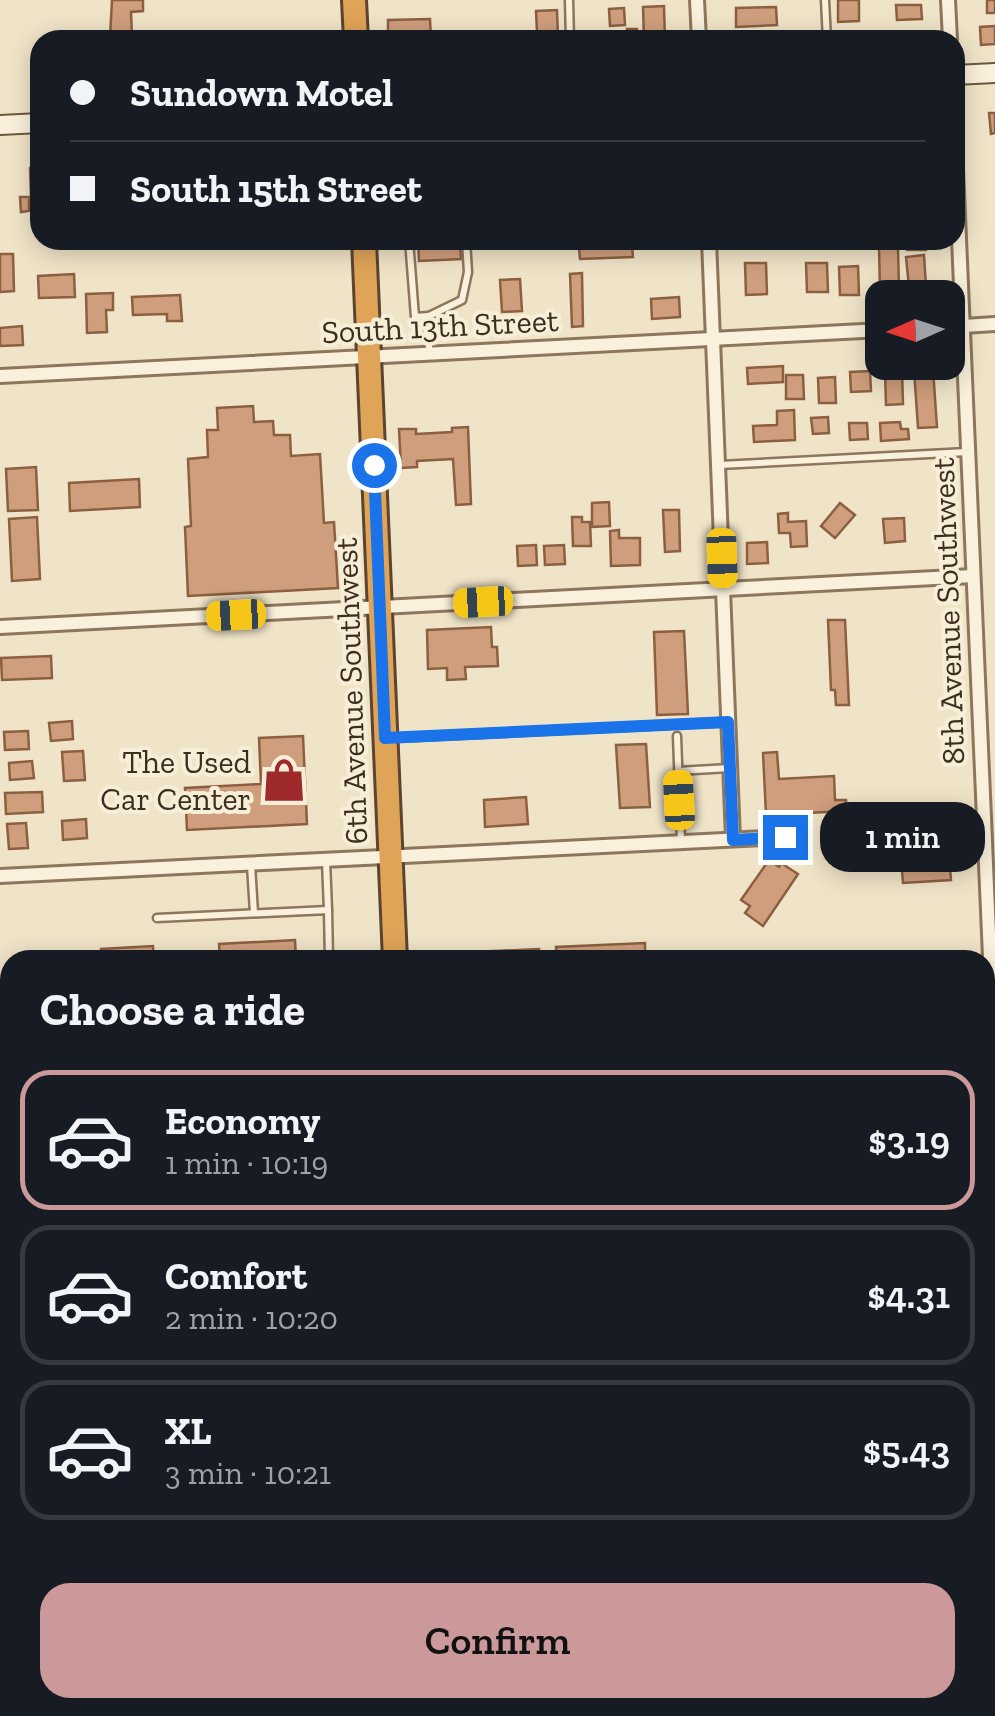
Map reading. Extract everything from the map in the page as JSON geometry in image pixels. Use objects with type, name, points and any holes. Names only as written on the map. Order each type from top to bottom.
[{"type":"highway","points":[[354,0],[356,30]]},
{"type":"highway","name":"6th Avenue Southwest","points":[[364,250],[395,950]]},
{"type":"street","points":[[697,0],[698,30]]},
{"type":"street","points":[[948,0],[950,30]]},
{"type":"street","points":[[965,75],[995,73]]},
{"type":"street","points":[[0,125],[30,124]]},
{"type":"street","points":[[709,250],[733,840]]},
{"type":"street","name":"8th Avenue Southwest","points":[[959,250],[960,280]]},
{"type":"street","points":[[965,326],[995,324]]},
{"type":"street","name":"South 13th Street","points":[[0,376],[865,331]]},
{"type":"street","name":"8th Avenue Southwest","points":[[965,376],[990,824],[992,949]]},
{"type":"street","points":[[0,627],[974,576]]},
{"type":"street","points":[[0,876],[785,837]]},
{"type":"lane","points":[[568,0],[570,30]]},
{"type":"lane","points":[[825,0],[826,30]]},
{"type":"lane","points":[[410,250],[415,317],[429,316],[462,300],[468,272],[467,250]]},
{"type":"lane","points":[[429,316],[429,354]]},
{"type":"lane","points":[[718,465],[968,452]]},
{"type":"lane","points":[[385,738],[728,722]]},
{"type":"lane","points":[[677,736],[681,842]]},
{"type":"lane","points":[[678,772],[730,768]]},
{"type":"lane","points":[[326,860],[329,950]]},
{"type":"lane","points":[[251,864],[254,913]]},
{"type":"lane","points":[[156,918],[328,910]]},
{"type":"building","points":[[112,0],[143,0],[143,11],[131,12],[132,30],[110,30]]},
{"type":"building","points":[[838,0],[859,0],[859,21],[838,22]]},
{"type":"building","points":[[987,0],[995,0],[995,13],[987,13]]},
{"type":"building","points":[[896,5],[921,5],[922,19],[897,20]]},
{"type":"building","points":[[664,6],[665,30],[644,30],[643,7]]},
{"type":"building","points":[[776,7],[777,25],[736,27],[736,8]]},
{"type":"building","points":[[624,8],[625,25],[610,26],[609,9]]},
{"type":"building","points":[[557,10],[558,30],[537,30],[536,11]]},
{"type":"building","points":[[430,19],[431,30],[388,30],[388,20]]},
{"type":"building","points":[[995,26],[995,44],[981,45],[980,27]]},
{"type":"building","points":[[989,113],[995,113],[995,133],[991,134]]},
{"type":"building","points":[[20,197],[30,197],[29,211],[21,212]]},
{"type":"building","points":[[418,250],[461,250],[461,259],[419,261]]},
{"type":"building","points":[[579,250],[632,250],[633,257],[580,259]]},
{"type":"building","points":[[879,250],[898,250],[899,280],[880,280]]},
{"type":"building","points":[[0,254],[13,254],[14,291],[0,292]]},
{"type":"building","points":[[924,255],[926,280],[908,280],[906,257]]},
{"type":"building","points":[[745,263],[766,263],[767,294],[746,295]]},
{"type":"building","points":[[806,263],[827,263],[828,292],[807,292]]},
{"type":"building","points":[[858,266],[859,295],[840,295],[839,267]]},
{"type":"building","points":[[582,273],[583,326],[572,327],[570,274]]},
{"type":"building","points":[[74,274],[75,297],[39,298],[38,276]]},
{"type":"building","points":[[520,279],[522,311],[502,312],[500,280]]},
{"type":"building","points":[[113,293],[113,310],[106,310],[107,332],[87,333],[86,294]]},
{"type":"building","points":[[180,295],[182,321],[167,321],[167,314],[133,315],[132,297]]},
{"type":"building","points":[[679,297],[680,317],[652,319],[651,299]]},
{"type":"building","points":[[22,326],[23,345],[0,346],[0,328]]},
{"type":"building","points":[[783,366],[783,382],[748,384],[747,368]]},
{"type":"building","points":[[865,371],[871,391],[851,392],[850,372]]},
{"type":"building","points":[[786,375],[803,375],[804,399],[786,399]]},
{"type":"building","points":[[835,377],[836,403],[819,403],[818,378]]},
{"type":"building","points":[[885,380],[902,380],[903,404],[886,405]]},
{"type":"building","points":[[915,380],[934,380],[937,427],[918,428]]},
{"type":"building","points":[[253,406],[254,422],[273,421],[274,435],[290,435],[291,456],[320,454],[324,523],[334,522],[338,588],[188,596],[188,459],[208,457],[207,430],[218,430],[217,408]]},
{"type":"building","points":[[794,410],[795,440],[754,442],[753,426],[777,425],[777,411]]},
{"type":"building","points":[[828,417],[829,433],[813,434],[811,418]]},
{"type":"building","points":[[900,422],[901,429],[908,429],[909,439],[881,441],[880,423]]},
{"type":"building","points":[[849,423],[867,423],[868,439],[850,440]]},
{"type":"building","points":[[468,427],[471,504],[456,505],[453,459],[417,461],[417,467],[401,468],[399,429],[416,429],[416,434]]},
{"type":"building","points":[[36,467],[38,510],[8,511],[6,469]]},
{"type":"building","points":[[139,479],[140,507],[70,511],[69,483]]},
{"type":"building","points":[[609,502],[610,526],[592,527],[592,503]]},
{"type":"building","points":[[840,503],[855,515],[835,538],[821,526]]},
{"type":"building","points":[[663,510],[679,510],[680,551],[665,552]]},
{"type":"building","points":[[788,513],[788,522],[806,521],[807,546],[791,547],[790,533],[779,533],[778,514]]},
{"type":"building","points":[[37,517],[40,579],[12,581],[9,519]]},
{"type":"building","points":[[572,517],[590,522],[591,546],[573,546]]},
{"type":"building","points":[[904,518],[905,541],[885,543],[883,519]]},
{"type":"building","points":[[619,530],[619,538],[640,538],[640,565],[611,566],[610,531]]},
{"type":"building","points":[[767,542],[768,563],[747,564],[747,543]]},
{"type":"building","points":[[536,545],[537,565],[518,566],[517,546]]},
{"type":"building","points":[[564,545],[565,564],[545,565],[544,546]]},
{"type":"building","points":[[828,620],[845,620],[849,705],[836,705],[835,690],[831,690]]},
{"type":"building","points":[[491,627],[498,666],[465,667],[466,679],[447,680],[447,668],[428,669],[427,630]]},
{"type":"building","points":[[684,631],[688,714],[657,715],[654,632]]},
{"type":"building","points":[[51,656],[52,678],[2,680],[1,658]]},
{"type":"building","points":[[72,721],[73,739],[51,741],[49,723]]},
{"type":"building","points":[[28,731],[29,749],[5,750],[4,732]]},
{"type":"building","points":[[303,736],[307,824],[187,830],[185,788],[261,784],[259,738]]},
{"type":"building","points":[[646,744],[650,807],[620,808],[616,745]]},
{"type":"building","points":[[83,751],[85,780],[64,781],[62,752]]},
{"type":"building","points":[[777,752],[779,779],[834,776],[835,800],[846,800],[847,811],[766,815],[763,753]]},
{"type":"building","points":[[32,761],[34,778],[10,780],[9,763]]},
{"type":"building","points":[[42,792],[43,812],[6,814],[5,793]]},
{"type":"building","points":[[526,797],[528,824],[485,827],[484,800]]},
{"type":"building","points":[[86,819],[87,838],[63,840],[62,821]]},
{"type":"building","points":[[26,823],[28,848],[9,849],[7,824]]},
{"type":"building","points":[[949,855],[951,880],[903,883],[901,858],[918,857],[919,865],[938,864],[937,856]]},
{"type":"building","points":[[769,860],[798,874],[763,926],[745,913],[750,906],[741,900]]},
{"type":"building","points":[[295,940],[296,950],[219,950],[219,944]]},
{"type":"building","points":[[645,943],[645,950],[556,947]]},
{"type":"building","points":[[153,946],[153,950],[101,950]]},
{"type":"place","name":"The Used Car Center","points":[[284,780]]},
{"type":"route","points":[[374,465],[385,738],[728,722],[733,840],[785,837]]}]
